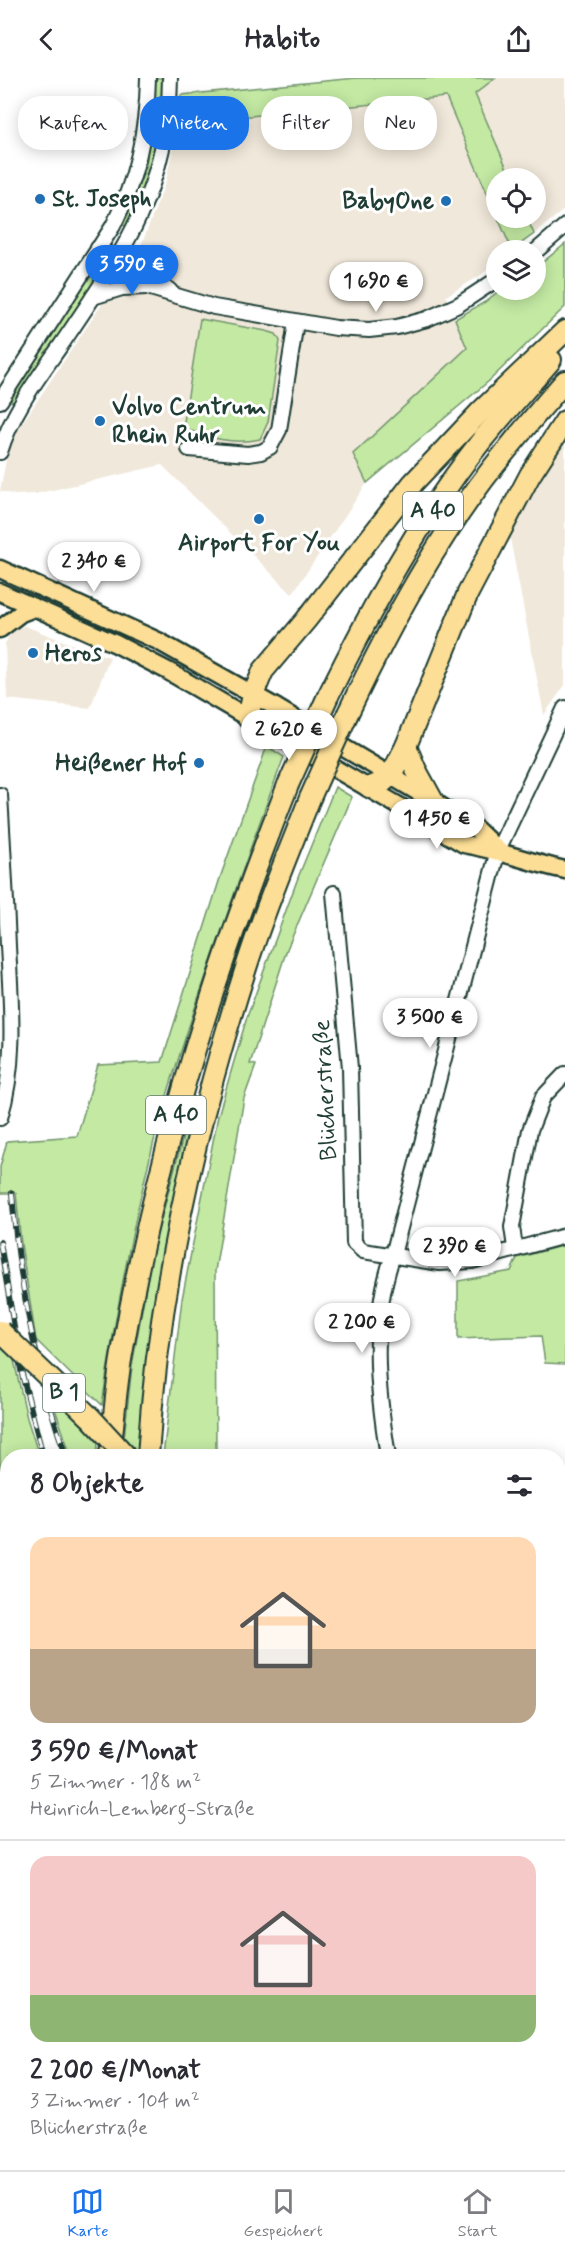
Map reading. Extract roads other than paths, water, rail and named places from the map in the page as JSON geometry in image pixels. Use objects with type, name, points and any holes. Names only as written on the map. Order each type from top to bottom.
[{"type":"highway","points":[[248,718],[253,695],[263,671],[413,483],[480,412],[565,331]]},
{"type":"highway","name":"A 40","points":[[111,1449],[125,1338],[151,1212],[186,1079],[224,957],[254,871],[288,785],[328,696],[371,610],[435,507],[482,441],[565,344]]},
{"type":"highway","name":"A 40","points":[[149,1449],[166,1292],[196,1144],[216,1066],[246,966],[310,798],[393,621],[455,521],[505,452],[565,381]]},
{"type":"highway","points":[[369,787],[382,783],[391,775],[406,746],[468,593],[530,475],[565,421]]},
{"type":"highway","points":[[406,746],[433,801]]},
{"type":"highway","name":"B 1","points":[[0,1331],[92,1418],[120,1449]]},
{"type":"main road","points":[[0,569],[158,641],[391,775],[477,830],[498,850]]},
{"type":"main road","points":[[0,592],[116,644],[168,671],[464,844],[498,850],[528,861],[565,870]]},
{"type":"main road","points":[[0,629],[9,621],[34,608]]},
{"type":"street","points":[[0,401],[126,200],[136,172],[144,132],[148,78]]},
{"type":"street","points":[[0,452],[12,422],[31,389],[132,235],[160,161],[170,105],[170,78]]},
{"type":"street","points":[[546,242],[565,226]]},
{"type":"street","points":[[98,248],[117,259],[141,267],[174,294]]},
{"type":"street","points":[[117,259],[127,274],[147,288]]},
{"type":"street","points":[[93,297],[122,288],[147,288],[214,307],[296,322],[358,329],[397,327],[428,319],[486,286]]},
{"type":"street","points":[[189,449],[248,454],[261,452],[270,447],[279,430],[296,322]]},
{"type":"street","points":[[387,1449],[377,1386],[379,1319],[383,1284],[393,1255],[498,850],[565,708]]},
{"type":"street","points":[[0,795],[6,1013],[11,1057],[6,1099],[0,1119]]},
{"type":"street","name":"Blücherstraße","points":[[334,893],[350,1068],[354,1243],[363,1251],[440,1263],[472,1261],[565,1236]]},
{"type":"street","points":[[514,1248],[512,1227],[524,1152],[536,1111],[553,1085],[565,1074]]},
{"type":"railway","points":[[12,1193],[19,1260],[30,1326],[64,1449]]},
{"type":"railway","points":[[0,1242],[21,1370],[41,1449]]},
{"type":"place","name":"St. Joseph","points":[[40,199]]},
{"type":"place","name":"BabyOne","points":[[446,201]]},
{"type":"place","name":"Volvo Centrum Rhein Ruhr","points":[[100,421]]},
{"type":"place","name":"Airport For You","points":[[259,519]]},
{"type":"place","name":"Heros","points":[[33,653]]},
{"type":"place","name":"Heißener Hof","points":[[199,763]]}]
